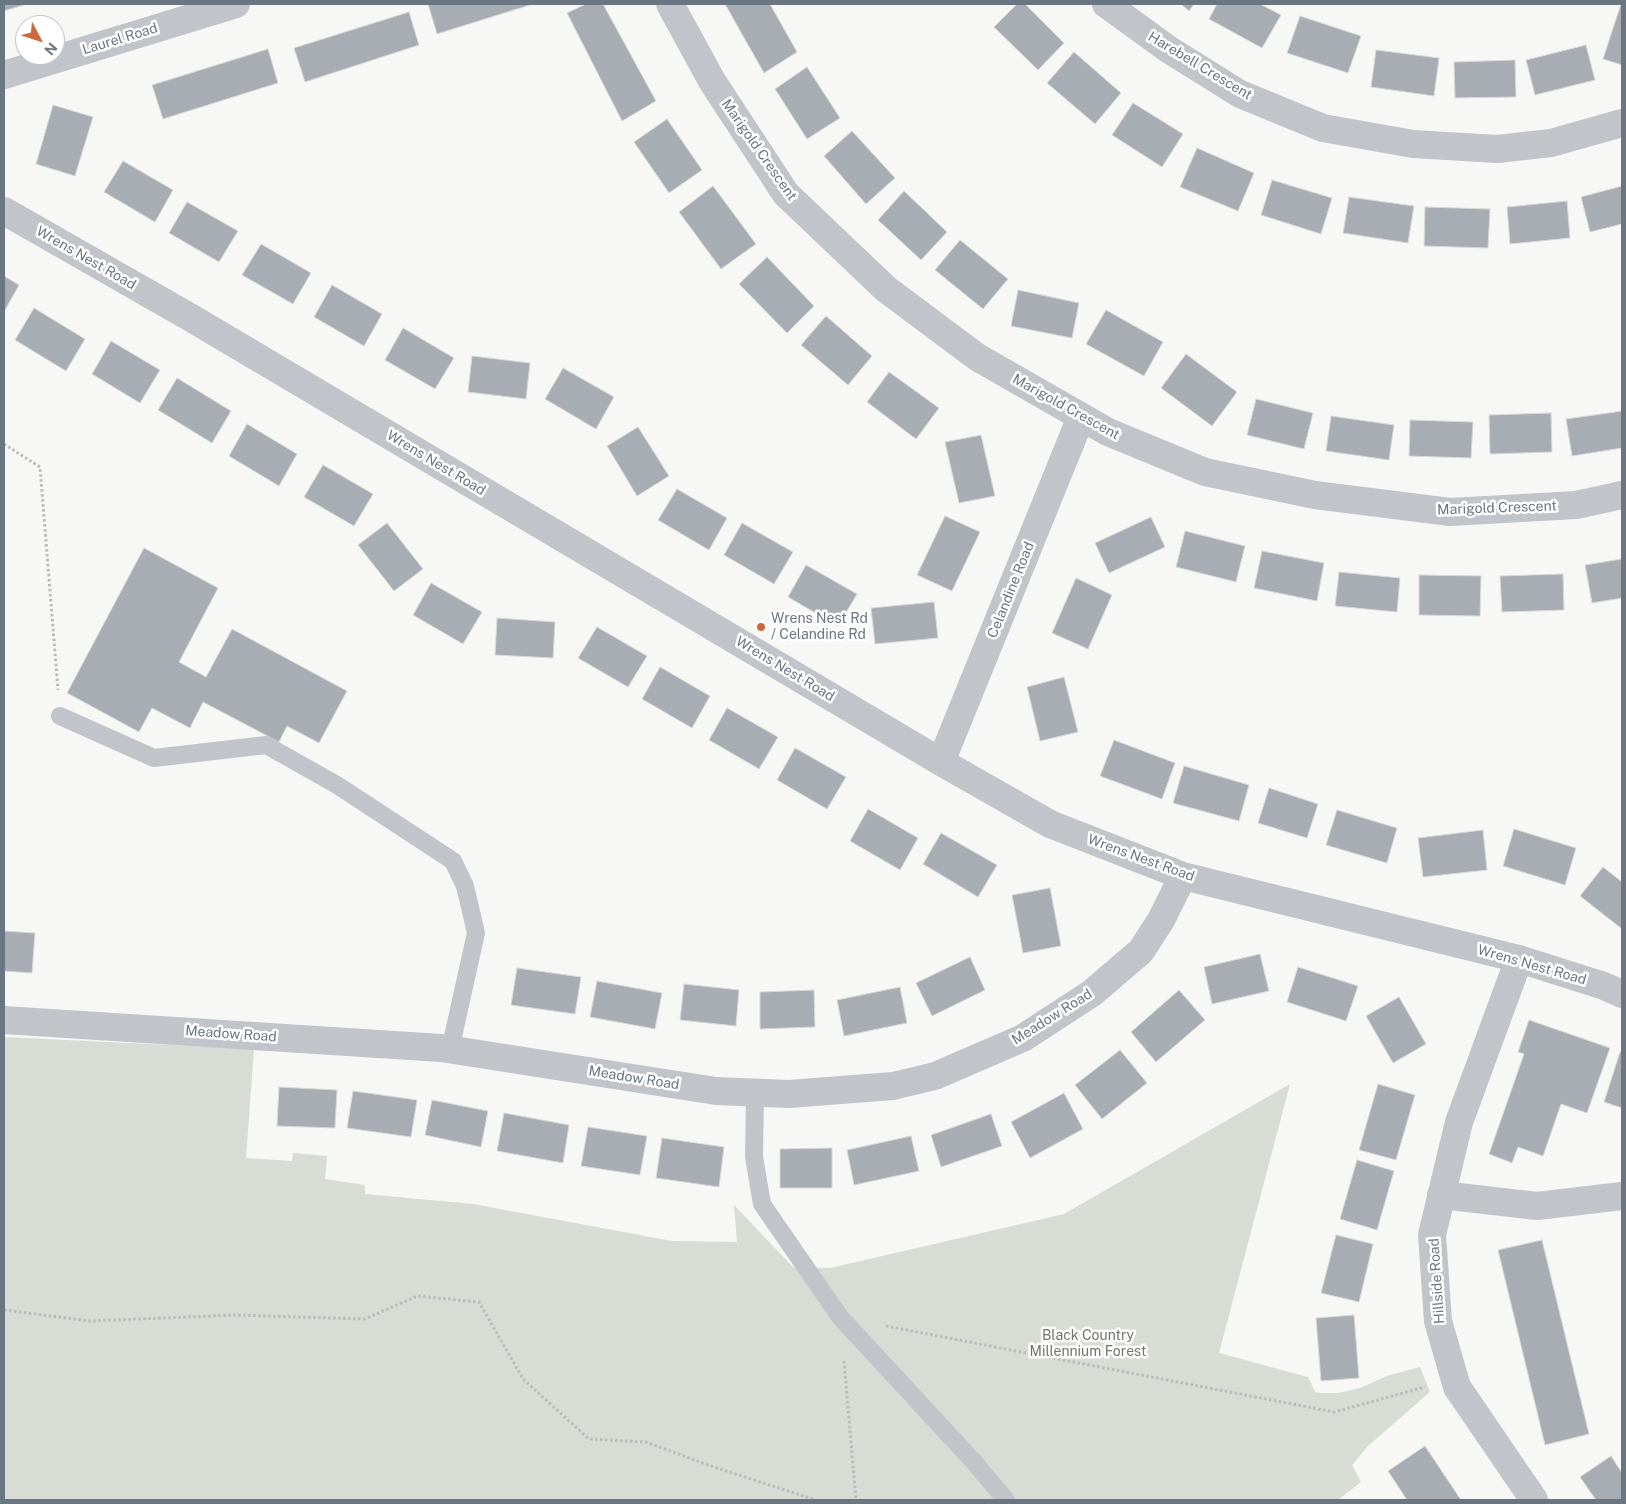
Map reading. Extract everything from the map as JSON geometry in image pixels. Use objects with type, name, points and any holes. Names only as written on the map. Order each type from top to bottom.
[{"type":"street","name":"Laurel Road","points":[[4,75],[236,4]]},
{"type":"street","name":"Marigold Crescent","points":[[670,4],[712,81],[786,194],[886,289],[977,357],[1108,432],[1205,472],[1315,494],[1450,512],[1576,505],[1622,495]]},
{"type":"street","name":"Harebell Crescent","points":[[1106,4],[1168,49],[1240,94],[1323,128],[1413,144],[1497,149],[1551,143],[1622,123]]},
{"type":"street","name":"Wrens Nest Road","points":[[4,212],[193,319],[941,762],[1050,824],[1183,876],[1519,959],[1604,986],[1622,994]]},
{"type":"street","name":"Celandine Road","points":[[941,762],[1081,416]]},
{"type":"street","name":"Meadow Road","points":[[4,1020],[450,1050],[716,1091],[789,1094],[893,1086],[935,1076],[1023,1038],[1092,993],[1141,951],[1161,920],[1183,876]]},
{"type":"street","name":"Hillside Road","points":[[1519,959],[1459,1122],[1432,1235],[1438,1321],[1455,1379],[1463,1395],[1534,1500]]},
{"type":"street","points":[[1441,1195],[1537,1206],[1622,1196]]},
{"type":"lane","points":[[60,716],[154,758],[266,745],[337,785],[453,861],[465,886],[476,933],[450,1050]]},
{"type":"lane","points":[[754,1093],[754,1157],[762,1204],[840,1317],[974,1462],[1006,1500]]},
{"type":"path","points":[[4,444],[40,467],[60,716]]},
{"type":"path","points":[[4,1310],[90,1321],[236,1315],[365,1319],[417,1296],[479,1302],[522,1379],[589,1439],[646,1442],[816,1500]]},
{"type":"path","points":[[856,1500],[840,1317],[1334,1412],[1455,1379]]},
{"type":"green space","name":"Black Country Millennium Forest","points":[[4,1037],[254,1049],[246,1158],[292,1161],[293,1153],[327,1156],[325,1179],[365,1185],[365,1194],[473,1204],[672,1241],[737,1242],[734,1205],[793,1267],[830,1268],[1064,1214],[1290,1084],[1219,1353],[1308,1377],[1315,1392],[1321,1393],[1338,1393],[1360,1388],[1387,1376],[1420,1367],[1430,1392],[1368,1446],[1352,1465],[1361,1482],[1338,1500],[4,1500]]},
{"type":"building","points":[[4,4],[27,4],[4,11]]},
{"type":"building","points":[[428,4],[533,4],[437,34]]},
{"type":"building","points":[[586,4],[603,4],[656,101],[622,121],[567,13]]},
{"type":"building","points":[[725,4],[770,4],[797,52],[764,73]]},
{"type":"building","points":[[1017,4],[1025,4],[1064,43],[1038,70],[994,27]]},
{"type":"building","points":[[1181,4],[1194,4],[1189,11]]},
{"type":"building","points":[[1217,4],[1260,4],[1281,15],[1262,48],[1209,19]]},
{"type":"building","points":[[1622,4],[1622,65],[1603,59]]},
{"type":"building","points":[[409,12],[419,45],[305,82],[294,48]]},
{"type":"building","points":[[1300,16],[1361,36],[1348,73],[1287,53]]},
{"type":"building","points":[[1586,45],[1595,80],[1535,95],[1526,60]]},
{"type":"building","points":[[268,49],[278,83],[163,119],[152,85]]},
{"type":"building","points":[[1376,50],[1439,58],[1434,96],[1371,87]]},
{"type":"building","points":[[1074,52],[1121,93],[1095,124],[1047,83]]},
{"type":"building","points":[[1515,60],[1516,97],[1455,98],[1454,62]]},
{"type":"building","points":[[807,67],[840,118],[807,139],[775,89]]},
{"type":"building","points":[[1133,103],[1183,134],[1162,167],[1112,135]]},
{"type":"building","points":[[53,105],[93,117],[75,176],[36,164]]},
{"type":"building","points":[[667,119],[702,170],[669,193],[634,142]]},
{"type":"building","points":[[852,131],[895,178],[866,204],[824,156]]},
{"type":"building","points":[[1197,148],[1254,173],[1238,211],[1180,187]]},
{"type":"building","points":[[123,161],[173,190],[155,222],[104,192]]},
{"type":"building","points":[[1272,180],[1332,198],[1321,234],[1261,215]]},
{"type":"building","points":[[713,186],[756,244],[721,269],[679,212]]},
{"type":"building","points":[[1622,186],[1622,224],[1590,232],[1581,197]]},
{"type":"building","points":[[904,191],[947,232],[921,260],[878,220]]},
{"type":"building","points":[[1349,197],[1414,206],[1408,243],[1343,233]]},
{"type":"building","points":[[1567,201],[1570,238],[1510,244],[1507,207]]},
{"type":"building","points":[[187,202],[238,231],[219,262],[169,233]]},
{"type":"building","points":[[1425,207],[1490,209],[1488,248],[1424,246]]},
{"type":"building","points":[[960,240],[1008,279],[983,309],[935,270]]},
{"type":"building","points":[[261,244],[311,273],[293,304],[242,275]]},
{"type":"building","points":[[767,257],[814,306],[787,333],[739,284]]},
{"type":"building","points":[[4,276],[19,285],[4,312]]},
{"type":"building","points":[[332,285],[382,314],[364,346],[314,317]]},
{"type":"building","points":[[1018,290],[1079,303],[1072,338],[1011,326]]},
{"type":"building","points":[[34,308],[85,339],[66,371],[15,340]]},
{"type":"building","points":[[1106,310],[1163,342],[1144,376],[1086,344]]},
{"type":"building","points":[[826,316],[872,356],[848,385],[801,345]]},
{"type":"building","points":[[403,328],[454,358],[435,389],[385,360]]},
{"type":"building","points":[[111,341],[160,370],[140,403],[92,374]]},
{"type":"building","points":[[1186,354],[1237,392],[1212,426],[1161,388]]},
{"type":"building","points":[[472,356],[530,363],[526,399],[468,392]]},
{"type":"building","points":[[563,368],[614,397],[596,429],[545,399]]},
{"type":"building","points":[[889,372],[939,408],[916,439],[867,402]]},
{"type":"building","points":[[177,378],[231,411],[212,443],[158,410]]},
{"type":"building","points":[[1256,399],[1313,413],[1304,449],[1247,435]]},
{"type":"building","points":[[1622,411],[1622,448],[1572,456],[1566,419]]},
{"type":"building","points":[[1551,413],[1552,452],[1490,454],[1489,415]]},
{"type":"building","points":[[1331,416],[1394,425],[1389,460],[1326,451]]},
{"type":"building","points":[[1410,420],[1473,422],[1471,458],[1409,456]]},
{"type":"building","points":[[247,424],[297,454],[279,486],[229,456]]},
{"type":"building","points":[[638,427],[669,476],[637,496],[607,446]]},
{"type":"building","points":[[981,435],[995,496],[959,503],[945,442]]},
{"type":"building","points":[[323,465],[373,494],[354,526],[304,497]]},
{"type":"building","points":[[677,489],[727,518],[709,550],[658,520]]},
{"type":"building","points":[[945,516],[980,532],[952,591],[917,575]]},
{"type":"building","points":[[1151,517],[1165,547],[1109,573],[1095,543]]},
{"type":"building","points":[[387,523],[423,569],[394,591],[358,545]]},
{"type":"building","points":[[742,523],[793,552],[774,584],[724,555]]},
{"type":"building","points":[[1185,531],[1245,546],[1236,582],[1176,567]]},
{"type":"building","points":[[144,548],[218,588],[179,662],[206,677],[232,629],[347,691],[319,743],[287,726],[279,742],[203,702],[190,728],[152,708],[139,732],[67,693]]},
{"type":"building","points":[[1262,551],[1324,563],[1317,601],[1254,588]]},
{"type":"building","points":[[1622,559],[1622,598],[1592,603],[1585,565]]},
{"type":"building","points":[[806,565],[857,594],[838,626],[788,597]]},
{"type":"building","points":[[1339,572],[1400,578],[1397,612],[1335,606]]},
{"type":"building","points":[[1563,574],[1564,610],[1502,612],[1500,576]]},
{"type":"building","points":[[1419,575],[1481,576],[1480,616],[1419,615]]},
{"type":"building","points":[[1076,578],[1112,595],[1088,649],[1052,633]]},
{"type":"building","points":[[431,583],[482,612],[463,644],[413,615]]},
{"type":"building","points":[[934,602],[938,638],[875,644],[871,608]]},
{"type":"building","points":[[497,618],[555,622],[553,658],[495,655]]},
{"type":"building","points":[[597,627],[647,656],[628,687],[578,658]]},
{"type":"building","points":[[660,667],[710,696],[692,728],[642,699]]},
{"type":"building","points":[[1064,677],[1078,732],[1040,741],[1027,687]]},
{"type":"building","points":[[727,708],[778,737],[759,769],[709,740]]},
{"type":"building","points":[[1114,740],[1175,763],[1162,799],[1100,776]]},
{"type":"building","points":[[795,748],[846,777],[827,809],[777,780]]},
{"type":"building","points":[[1184,766],[1249,785],[1239,821],[1173,803]]},
{"type":"building","points":[[1269,788],[1318,804],[1307,838],[1258,823]]},
{"type":"building","points":[[868,809],[918,838],[900,870],[850,841]]},
{"type":"building","points":[[1337,810],[1397,828],[1387,863],[1326,845]]},
{"type":"building","points":[[1514,829],[1576,848],[1565,885],[1503,866]]},
{"type":"building","points":[[1483,830],[1487,870],[1423,877],[1418,838]]},
{"type":"building","points":[[941,833],[997,865],[978,897],[923,864]]},
{"type":"building","points":[[1603,867],[1622,882],[1622,929],[1580,896]]},
{"type":"building","points":[[1050,888],[1061,946],[1023,953],[1012,895]]},
{"type":"building","points":[[4,931],[35,933],[32,973],[4,971]]},
{"type":"building","points":[[1260,954],[1269,991],[1212,1004],[1204,967]]},
{"type":"building","points":[[970,957],[985,990],[932,1016],[916,983]]},
{"type":"building","points":[[1298,967],[1358,986],[1346,1021],[1287,1002]]},
{"type":"building","points":[[517,968],[581,977],[575,1014],[511,1005]]},
{"type":"building","points":[[597,981],[662,993],[655,1029],[590,1017]]},
{"type":"building","points":[[684,984],[739,990],[736,1026],[680,1020]]},
{"type":"building","points":[[900,987],[907,1023],[844,1036],[837,1000]]},
{"type":"building","points":[[814,990],[815,1027],[760,1029],[760,992]]},
{"type":"building","points":[[1179,990],[1205,1020],[1156,1062],[1131,1032]]},
{"type":"building","points":[[1399,997],[1426,1044],[1393,1063],[1366,1016]]},
{"type":"building","points":[[1529,1020],[1610,1048],[1587,1113],[1561,1104],[1543,1156],[1518,1147],[1512,1163],[1489,1154],[1524,1054],[1518,1052]]},
{"type":"building","points":[[1120,1050],[1147,1083],[1102,1119],[1075,1085]]},
{"type":"building","points":[[1620,1052],[1622,1053],[1622,1108],[1604,1102]]},
{"type":"building","points":[[1378,1084],[1415,1095],[1396,1160],[1359,1150]]},
{"type":"building","points":[[279,1087],[337,1090],[335,1128],[277,1126]]},
{"type":"building","points":[[353,1091],[417,1100],[411,1137],[347,1128]]},
{"type":"building","points":[[1064,1093],[1083,1129],[1030,1158],[1011,1122]]},
{"type":"building","points":[[432,1100],[488,1111],[481,1147],[425,1135]]},
{"type":"building","points":[[504,1113],[569,1125],[563,1163],[497,1151]]},
{"type":"building","points":[[991,1114],[1002,1146],[941,1167],[931,1135]]},
{"type":"building","points":[[588,1127],[647,1136],[640,1175],[581,1166]]},
{"type":"building","points":[[911,1136],[919,1171],[854,1185],[847,1150]]},
{"type":"building","points":[[662,1138],[724,1147],[719,1187],[656,1178]]},
{"type":"building","points":[[832,1148],[832,1188],[780,1188],[780,1149]]},
{"type":"building","points":[[1357,1160],[1394,1171],[1377,1230],[1340,1219]]},
{"type":"building","points":[[1336,1235],[1373,1244],[1359,1302],[1321,1293]]},
{"type":"building","points":[[1542,1240],[1589,1434],[1545,1445],[1498,1250]]},
{"type":"building","points":[[1354,1315],[1359,1378],[1321,1381],[1316,1318]]},
{"type":"building","points":[[1425,1446],[1461,1500],[1407,1500],[1388,1471]]},
{"type":"building","points":[[1611,1456],[1622,1473],[1622,1500],[1596,1500],[1580,1477]]},
{"type":"place","name":"Wrens Nest Rd / Celandine Rd","points":[[761,627]]}]
